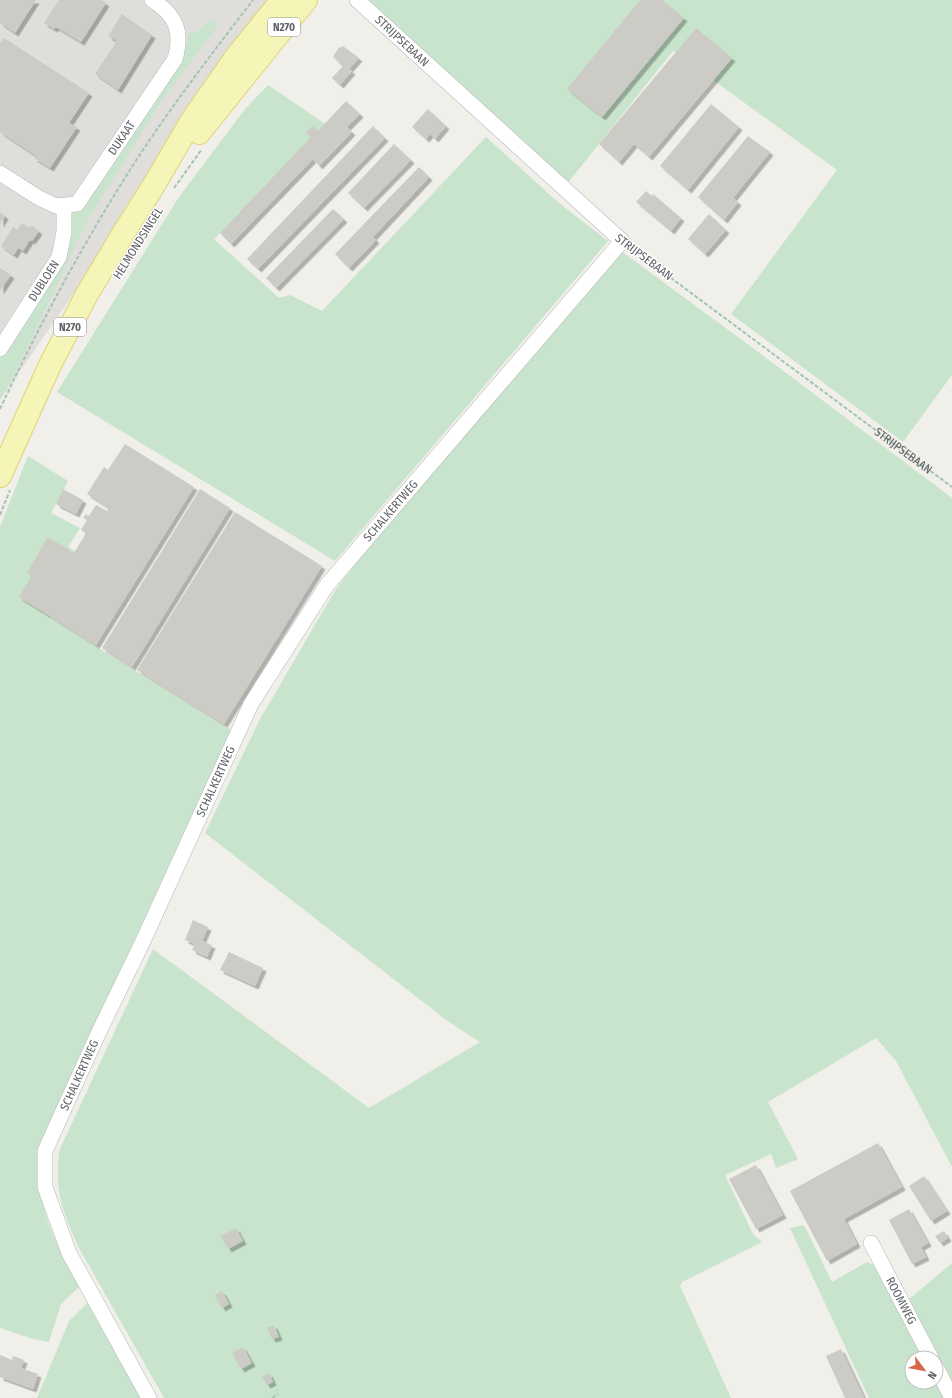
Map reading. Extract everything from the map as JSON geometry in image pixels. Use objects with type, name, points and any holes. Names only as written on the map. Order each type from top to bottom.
[{"type":"main road","name":"HELMONDSINGEL","points":[[162,189],[192,120],[236,57],[282,0]]},
{"type":"main road","name":"HELMONDSINGEL","points":[[6,482],[50,365],[83,303],[203,127],[306,0]]},
{"type":"street","name":"DUKAAT","points":[[64,206],[77,204],[175,59],[179,45],[178,30],[169,14],[152,0]]},
{"type":"street","name":"STRIJPSEBAAN","points":[[357,0],[622,241]]},
{"type":"street","points":[[0,173],[39,198],[56,206],[64,206]]},
{"type":"street","name":"DUBLOEN","points":[[0,349],[59,257],[64,232],[64,206]]},
{"type":"street","name":"SCHALKERTWEG","points":[[149,1398],[68,1253],[45,1187],[45,1151],[255,698],[326,585],[622,241]]},
{"type":"street","name":"ROOMWEG","points":[[871,1243],[927,1350]]},
{"type":"street","points":[[944,1382],[952,1398]]},
{"type":"path","points":[[0,410],[58,293],[86,242],[137,159],[192,80],[253,0]]},
{"type":"path","points":[[162,189],[202,149]]},
{"type":"path","name":"STRIJPSEBAAN","points":[[622,241],[952,487]]},
{"type":"path","points":[[0,515],[6,482]]},
{"type":"path","points":[[272,1398],[278,1394]]},
{"type":"shaded area","points":[[0,0],[277,0],[0,400]]},
{"type":"green space","points":[[358,0],[952,0],[952,375],[903,442],[731,314],[837,170],[673,51],[563,189]]},
{"type":"green space","points":[[211,19],[218,25],[162,100],[87,221],[16,371],[0,399],[0,358],[69,251],[72,218],[177,65],[186,48],[188,34],[200,30]]},
{"type":"green space","points":[[268,85],[327,125],[214,239],[279,298],[290,295],[322,311],[486,137],[559,203],[608,241],[335,561],[57,392],[179,197],[245,109]]},
{"type":"green space","points":[[621,251],[952,498],[952,1167],[896,1061],[876,1038],[768,1102],[798,1159],[776,1168],[771,1154],[725,1175],[753,1234],[762,1242],[682,1282],[680,1286],[731,1398],[164,1398],[73,1235],[64,1212],[59,1190],[59,1151],[153,949],[369,1108],[480,1042],[449,1022],[205,833],[260,719],[336,589],[372,543]]},
{"type":"green space","points":[[28,456],[68,481],[51,513],[80,528],[68,547],[88,559],[50,618],[231,730],[99,1017],[38,1163],[40,1195],[50,1227],[79,1287],[61,1304],[49,1342],[33,1339],[0,1328],[0,527]]},
{"type":"green space","points":[[804,1225],[832,1282],[867,1262],[880,1268],[920,1350],[904,1350],[904,1390],[940,1390],[944,1398],[869,1398],[790,1228]]},
{"type":"green space","points":[[952,1263],[952,1386],[944,1370],[944,1350],[934,1350],[909,1299]]},
{"type":"green space","points":[[87,1303],[141,1398],[37,1398],[69,1321]]},
{"type":"building","points":[[0,0],[36,0],[15,33],[0,23]]},
{"type":"building","points":[[59,0],[101,0],[106,3],[81,42],[56,27],[54,29],[44,23]]},
{"type":"building","points":[[640,0],[662,0],[684,18],[602,117],[567,89]]},
{"type":"building","points":[[122,14],[152,35],[118,90],[95,74],[117,41],[108,36]]},
{"type":"building","points":[[696,28],[732,58],[649,157],[634,144],[619,162],[599,144]]},
{"type":"building","points":[[4,38],[89,93],[69,123],[77,127],[50,168],[34,158],[36,156],[0,132],[0,44]]},
{"type":"building","points":[[343,46],[359,58],[349,69],[352,71],[340,85],[332,78],[343,66],[333,57],[339,47],[340,48]]},
{"type":"building","points":[[346,101],[360,114],[347,127],[352,132],[319,166],[313,159],[231,244],[220,233],[311,137],[306,133],[312,126],[318,131]]},
{"type":"building","points":[[711,104],[739,127],[688,190],[660,166]]},
{"type":"building","points":[[428,109],[446,126],[435,139],[430,134],[426,139],[412,127]]},
{"type":"building","points":[[373,126],[385,138],[258,269],[247,259]]},
{"type":"building","points":[[748,136],[770,152],[733,198],[738,202],[724,220],[698,197]]},
{"type":"building","points":[[394,144],[411,160],[364,208],[348,193]]},
{"type":"building","points":[[419,167],[429,177],[373,237],[376,240],[349,268],[335,254]]},
{"type":"building","points":[[646,191],[652,196],[653,194],[681,218],[671,231],[636,202]]},
{"type":"building","points":[[333,209],[344,219],[276,288],[266,278]]},
{"type":"building","points":[[0,212],[5,216],[0,224]]},
{"type":"building","points":[[709,214],[726,230],[705,254],[688,239]]},
{"type":"building","points":[[22,223],[30,228],[31,225],[39,231],[32,241],[30,240],[23,251],[18,248],[14,255],[1,246],[13,227],[17,230]]},
{"type":"building","points":[[0,268],[11,275],[0,291]]},
{"type":"building","points":[[125,444],[194,487],[96,645],[19,597],[32,576],[27,573],[48,537],[74,553],[86,533],[81,530],[87,520],[83,518],[86,514],[89,516],[96,505],[107,511],[109,508],[87,494],[104,467],[108,470]]},
{"type":"building","points":[[63,489],[83,500],[76,514],[56,504]]},
{"type":"building","points":[[200,489],[230,508],[132,667],[102,648]]},
{"type":"building","points":[[235,512],[322,566],[224,724],[137,670]]},
{"type":"building","points":[[193,920],[208,927],[202,941],[212,945],[207,957],[192,950],[195,944],[185,940]]},
{"type":"building","points":[[229,952],[263,968],[255,986],[220,970]]},
{"type":"building","points":[[878,1143],[902,1187],[844,1219],[857,1244],[827,1261],[790,1191]]},
{"type":"building","points":[[756,1165],[783,1215],[756,1229],[729,1179]]},
{"type":"building","points":[[924,1176],[947,1211],[931,1221],[909,1186]]},
{"type":"building","points":[[909,1209],[928,1243],[921,1247],[926,1257],[912,1264],[889,1220]]},
{"type":"building","points":[[236,1228],[243,1241],[228,1249],[221,1236]]},
{"type":"building","points":[[944,1231],[948,1238],[940,1243],[935,1236]]},
{"type":"building","points":[[222,1291],[229,1304],[222,1308],[215,1295]]},
{"type":"building","points":[[274,1325],[279,1337],[272,1339],[267,1328]]},
{"type":"building","points":[[243,1347],[252,1363],[241,1369],[232,1353]]},
{"type":"building","points":[[841,1349],[864,1398],[845,1398],[826,1356]]},
{"type":"building","points":[[0,1355],[12,1360],[13,1356],[24,1360],[21,1368],[38,1374],[33,1389],[0,1377]]},
{"type":"building","points":[[269,1373],[273,1382],[267,1385],[262,1377]]}]
